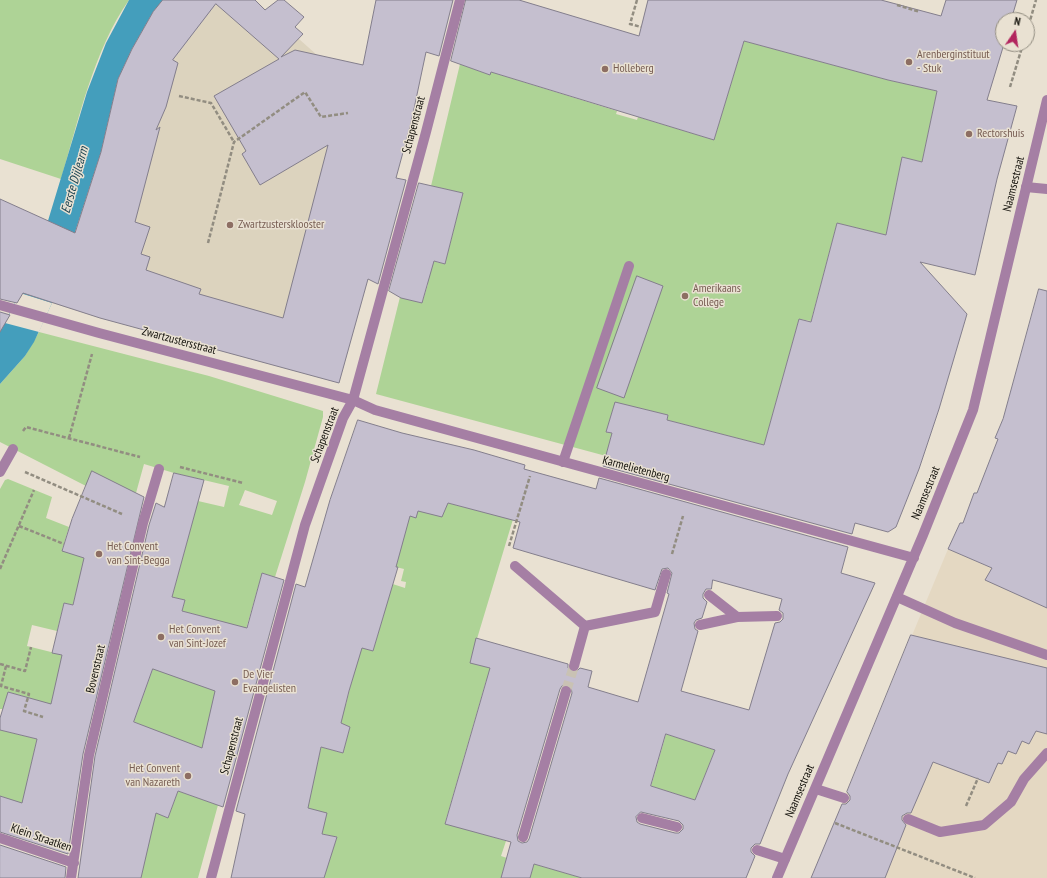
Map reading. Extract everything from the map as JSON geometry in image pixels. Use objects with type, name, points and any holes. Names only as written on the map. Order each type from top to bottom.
[{"type":"street","name":"Schapenstraat","points":[[211,878],[305,525],[343,418],[353,400],[424,140],[460,0]]},
{"type":"street","name":"Naamsestraat","points":[[777,878],[914,558],[973,410],[1047,100]]},
{"type":"street","points":[[1026,187],[1047,189]]},
{"type":"street","points":[[563,462],[629,266]]},
{"type":"street","name":"Zwartzustersstraat","points":[[0,305],[98,333],[353,400]]},
{"type":"street","name":"Karmelietenberg","points":[[353,400],[375,410],[914,558]]},
{"type":"street","points":[[2,468],[13,449]]},
{"type":"street","name":"Bovenstraat","points":[[71,878],[89,756],[143,523],[159,469]]},
{"type":"street","points":[[515,566],[585,626]]},
{"type":"street","points":[[585,626],[655,612],[666,574]]},
{"type":"street","points":[[709,595],[737,617]]},
{"type":"street","points":[[897,597],[955,623],[1047,655]]},
{"type":"street","points":[[700,625],[737,617],[777,616]]},
{"type":"street","points":[[574,666],[585,626]]},
{"type":"street","points":[[523,837],[566,691]]},
{"type":"street","points":[[908,819],[940,832],[984,825],[1011,802],[1024,779],[1047,753]]},
{"type":"street","points":[[816,789],[844,798]]},
{"type":"street","points":[[642,818],[677,827]]},
{"type":"street","name":"Klein Straatken","points":[[0,838],[74,863]]},
{"type":"street","points":[[757,850],[785,859]]},
{"type":"path","points":[[637,0],[630,24],[641,27]]},
{"type":"path","points":[[1033,12],[1036,0]]},
{"type":"path","points":[[898,5],[920,12]]},
{"type":"path","points":[[1010,87],[1021,52]]},
{"type":"path","points":[[208,243],[234,142],[305,92],[320,117],[348,113]]},
{"type":"path","points":[[179,96],[211,104],[234,142]]},
{"type":"path","points":[[69,438],[98,333]]},
{"type":"path","points":[[13,449],[26,427],[145,458]]},
{"type":"path","points":[[176,466],[243,483]]},
{"type":"path","points":[[2,468],[143,523]]},
{"type":"path","points":[[515,566],[508,547],[532,469]]},
{"type":"path","points":[[0,569],[34,490]]},
{"type":"path","points":[[666,574],[689,497]]},
{"type":"path","points":[[19,526],[64,544]]},
{"type":"path","points":[[0,664],[25,671],[32,647]]},
{"type":"path","points":[[6,666],[1,686],[29,694],[24,711],[43,717]]},
{"type":"path","points":[[835,823],[975,878]]},
{"type":"shaded area","name":"Zwartzustersklooster","points":[[163,0],[255,0],[317,55],[309,85],[414,112],[339,383],[100,318],[52,303],[101,152],[118,79],[132,49],[153,12]]},
{"type":"shaded area","points":[[948,549],[1005,574],[1047,573],[1047,878],[811,878]]},
{"type":"green space","points":[[0,0],[129,0],[106,41],[88,86],[61,179],[0,159]]},
{"type":"green space","name":"Amerikaans College","points":[[744,41],[888,80],[937,91],[922,162],[902,157],[886,235],[837,223],[811,321],[799,319],[764,445],[667,420],[668,415],[617,403],[614,406],[606,432],[612,433],[606,456],[376,394],[400,297],[422,303],[428,284],[412,256],[445,264],[463,193],[431,186],[460,64],[490,75],[491,72],[617,111],[616,114],[637,120],[638,117],[714,140]]},
{"type":"green space","points":[[39,332],[209,376],[323,411],[323,417],[305,482],[275,577],[262,573],[239,654],[202,751],[134,722],[140,664],[200,616],[182,611],[185,600],[172,597],[198,501],[224,507],[229,486],[144,464],[136,493],[86,486],[0,442],[0,384],[25,356]],"holes":[[[245,490],[277,501],[272,515],[239,505]]]},
{"type":"green space","points":[[8,479],[52,497],[46,518],[69,527],[62,550],[85,558],[73,605],[64,603],[57,631],[32,625],[27,646],[63,655],[47,721],[26,697],[8,692],[3,709],[0,709],[0,489],[5,480]]},
{"type":"green space","points":[[448,503],[487,513],[517,506],[470,662],[517,676],[513,689],[486,681],[445,823],[506,841],[501,856],[507,858],[501,878],[305,878],[312,847],[332,852],[337,837],[322,834],[307,808],[321,747],[343,753],[350,727],[335,723],[333,701],[346,704],[360,647],[373,651],[384,613],[371,577],[405,588],[406,582],[401,581],[404,569],[384,564],[410,516],[418,511]]},
{"type":"green space","points":[[0,730],[37,739],[27,782],[37,785],[21,835],[6,798],[0,796]]},
{"type":"green space","points":[[666,734],[715,750],[695,800],[651,786]]},
{"type":"green space","points":[[178,791],[218,805],[198,878],[141,878],[154,812],[168,818]]},
{"type":"green space","points":[[534,864],[582,878],[530,878]]},
{"type":"water","name":"Eerste Dijlearm","points":[[129,0],[163,0],[153,12],[132,49],[118,79],[101,152],[52,303],[34,342],[25,356],[0,384],[0,332],[20,293],[47,224],[87,92],[106,43]]},
{"type":"pier","points":[[20,293],[52,303],[39,332],[5,323]]},
{"type":"building","name":"Zwartzustersklooster","points":[[163,0],[255,0],[265,10],[278,0],[284,0],[304,17],[295,27],[303,34],[281,57],[295,50],[363,65],[376,0],[453,0],[439,56],[426,52],[411,123],[396,178],[406,180],[378,284],[368,279],[339,383],[100,318],[23,293],[17,303],[0,299],[0,199],[75,233],[101,152],[118,79],[132,49],[153,12]],"holes":[[[216,4],[279,59],[214,96],[246,151],[242,154],[260,185],[328,145],[283,318],[199,294],[201,289],[146,270],[150,257],[141,254],[150,227],[135,222],[160,127],[156,130],[166,107],[178,63],[173,60]]]},
{"type":"building","points":[[466,0],[519,0],[639,36],[648,0],[881,0],[941,16],[946,0],[1017,0],[1013,12],[995,12],[995,52],[1002,52],[987,100],[1017,106],[997,179],[975,275],[920,262],[967,314],[939,409],[919,469],[896,527],[888,532],[855,523],[852,534],[603,466],[612,433],[606,432],[615,402],[668,415],[667,420],[764,445],[799,319],[811,322],[837,223],[886,235],[902,157],[922,162],[937,91],[888,80],[744,41],[714,140],[491,72],[490,75],[451,61]]},
{"type":"building","points":[[419,183],[463,193],[445,264],[434,261],[422,303],[401,298],[389,291]]},
{"type":"building","points":[[637,276],[663,286],[624,398],[597,388]]},
{"type":"building","points":[[1039,289],[1047,291],[1047,608],[985,580],[992,568],[948,549],[960,523],[963,523],[974,493],[977,493],[998,439],[995,438],[1003,419]]},
{"type":"building","points":[[0,312],[10,315],[0,332]]},
{"type":"building","points":[[358,420],[402,433],[474,450],[525,465],[524,469],[596,489],[599,478],[848,547],[841,573],[875,583],[788,774],[760,844],[755,844],[751,848],[751,852],[755,856],[746,878],[582,878],[534,864],[530,878],[501,878],[511,842],[445,824],[490,668],[470,663],[476,638],[568,664],[568,668],[572,672],[576,672],[580,668],[592,671],[588,687],[638,702],[669,594],[667,593],[672,573],[668,568],[662,569],[655,590],[513,548],[520,522],[448,503],[442,517],[418,511],[416,518],[410,516],[396,567],[398,567],[373,651],[362,648],[349,691],[341,723],[350,727],[343,753],[321,747],[308,808],[327,813],[322,834],[337,837],[324,878],[231,878],[245,814],[236,811],[296,584],[305,587],[330,500]],"holes":[[[713,580],[782,599],[779,610],[783,613],[783,619],[780,622],[775,623],[749,710],[681,691],[698,631],[695,629],[694,623],[696,620],[702,618],[707,602],[703,598],[703,594],[706,589],[711,589]],[[567,685],[571,687],[572,693],[529,839],[527,842],[522,843],[518,841],[517,835],[562,686]],[[666,734],[715,750],[695,800],[651,786]],[[641,812],[679,821],[683,825],[683,829],[679,833],[675,833],[640,824],[637,822],[636,817]]]},
{"type":"building","points":[[92,471],[144,497],[83,754],[68,854],[0,832],[0,796],[22,803],[37,739],[0,730],[0,718],[8,692],[51,704],[62,655],[52,653],[64,603],[73,605],[84,558],[62,551],[72,519]]},
{"type":"building","points":[[174,473],[204,480],[172,597],[185,600],[182,611],[247,628],[262,573],[284,580],[223,807],[178,791],[168,818],[156,813],[141,878],[78,878],[95,756],[149,525],[156,503],[164,507]],"holes":[[[153,669],[215,691],[202,748],[134,722]]]},
{"type":"building","points":[[911,635],[1047,668],[1047,734],[1036,731],[1029,744],[1022,741],[1016,754],[1008,751],[1002,764],[998,763],[989,783],[933,762],[911,813],[907,813],[902,816],[902,820],[906,825],[885,878],[811,878],[842,804],[846,804],[850,800],[850,796],[847,792]]},
{"type":"building","points":[[0,845],[66,867],[65,878],[0,878]]},
{"type":"tunnel","points":[[566,691],[574,666]]},
{"type":"place","name":"Arenberginstituut - Stuk","points":[[909,62]]},
{"type":"place","name":"Holleberg","points":[[605,69]]},
{"type":"place","name":"Rectorshuis","points":[[969,134]]},
{"type":"place","name":"Zwartzustersklooster","points":[[230,225]]},
{"type":"place","name":"Amerikaans College","points":[[685,296]]},
{"type":"place","name":"Het Convent van Sint-Begga","points":[[99,554]]},
{"type":"place","name":"Het Convent van Sint-Jozef","points":[[161,637]]},
{"type":"place","name":"De Vier Evangelisten","points":[[235,682]]},
{"type":"place","name":"Het Convent van Nazareth","points":[[188,776]]}]
